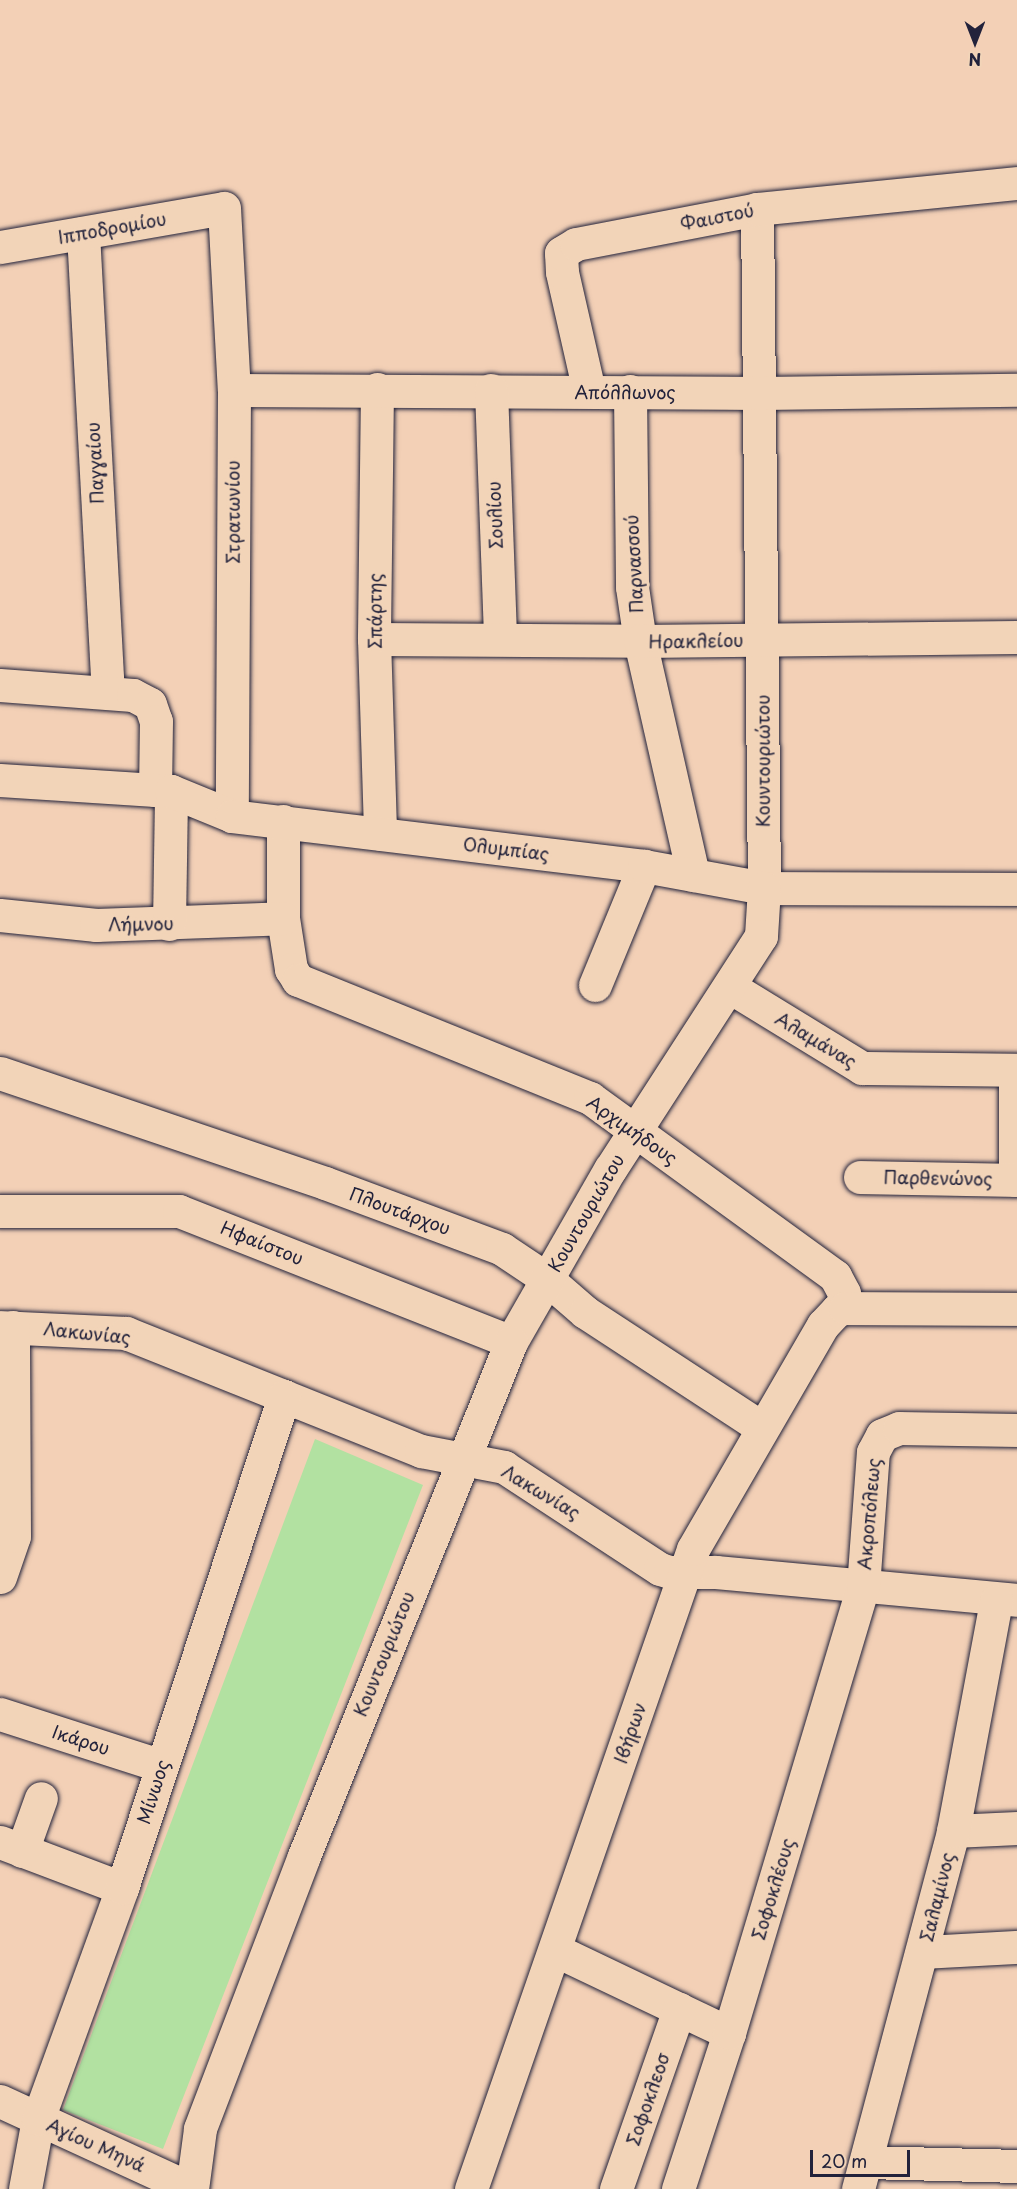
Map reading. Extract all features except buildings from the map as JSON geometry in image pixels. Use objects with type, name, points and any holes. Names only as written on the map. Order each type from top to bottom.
[{"type":"street","name":"Φαιστού","points":[[589,392],[562,272],[561,253],[576,244],[757,209],[1017,183]]},
{"type":"street","name":"Ιπποδρομίου","points":[[0,247],[224,208]]},
{"type":"street","name":"Στρατωνίου","points":[[224,208],[234,390],[232,816]]},
{"type":"street","name":"Κουντουριώτου","points":[[192,2189],[200,2129],[462,1460],[512,1342],[635,1131],[730,987],[764,930],[761,393],[757,209]]},
{"type":"street","name":"Παγγαίου","points":[[83,233],[108,693]]},
{"type":"street","name":"Απόλλωνος","points":[[234,390],[376,389],[761,393],[1017,390]]},
{"type":"street","name":"Σπάρτης","points":[[376,389],[374,639],[380,834]]},
{"type":"street","name":"Σουλίου","points":[[491,390],[500,639]]},
{"type":"street","name":"Παρνασσού","points":[[630,392],[632,587],[640,641],[693,875]]},
{"type":"street","name":"Ηρακλείου","points":[[374,639],[640,641],[1017,637]]},
{"type":"street","points":[[0,685],[133,695],[150,704],[156,721],[163,791],[169,924]]},
{"type":"street","name":"Ολυμπίας","points":[[0,780],[163,791],[232,816],[644,866],[764,888],[1017,889]]},
{"type":"street","name":"Αρχιμήδους","points":[[283,821],[283,918],[291,969],[304,985],[578,1092],[835,1276],[844,1293],[845,1308]]},
{"type":"street","points":[[595,985],[644,866]]},
{"type":"street","name":"Λήμνου","points":[[0,915],[75,924],[169,924],[283,918]]},
{"type":"street","name":"Αλαμάνας","points":[[730,987],[862,1068],[1016,1070]]},
{"type":"street","points":[[1016,1070],[1016,1180]]},
{"type":"street","name":"Πλουτάρχου","points":[[0,1073],[463,1233],[514,1255],[547,1279],[585,1312],[761,1427]]},
{"type":"street","name":"Παρθενώνος","points":[[860,1177],[1016,1180]]},
{"type":"street","name":"Ηφαίστου","points":[[0,1211],[179,1211],[512,1342]]},
{"type":"street","points":[[845,1308],[1017,1309]]},
{"type":"street","name":"Ιβήρων","points":[[471,2189],[693,1549],[761,1427],[823,1325],[837,1310],[845,1308]]},
{"type":"street","points":[[0,1577],[7,1536],[6,1327]]},
{"type":"street","name":"Λακωνίας","points":[[6,1327],[126,1333],[420,1451],[515,1472],[660,1569],[684,1573],[716,1572],[1007,1600]]},
{"type":"street","name":"Μίνωος","points":[[25,2189],[38,2119],[122,1888],[284,1396]]},
{"type":"street","name":"Ακροπόλεως","points":[[863,1587],[873,1452],[882,1435],[899,1428],[1017,1430]]},
{"type":"street","name":"Σοφοκλέους","points":[[678,2189],[729,2033],[863,1587]]},
{"type":"street","name":"Σαλαμίνος","points":[[862,2175],[924,1952],[1007,1600]]},
{"type":"street","name":"Ικάρου","points":[[0,1714],[162,1766]]},
{"type":"street","points":[[41,1798],[11,1846],[122,1888]]},
{"type":"street","points":[[953,1831],[1017,1828]]},
{"type":"street","points":[[924,1952],[1017,1947]]},
{"type":"street","points":[[555,1950],[729,2033]]},
{"type":"street","name":"Σοφοκλεοσ","points":[[616,2189],[679,2009]]},
{"type":"street","name":"Αγίου Μηνά","points":[[0,2101],[192,2189]]},
{"type":"street","points":[[862,2175],[1017,2166]]},
{"type":"green space","points":[[315,1439],[423,1485],[163,2149],[63,2110]]}]
